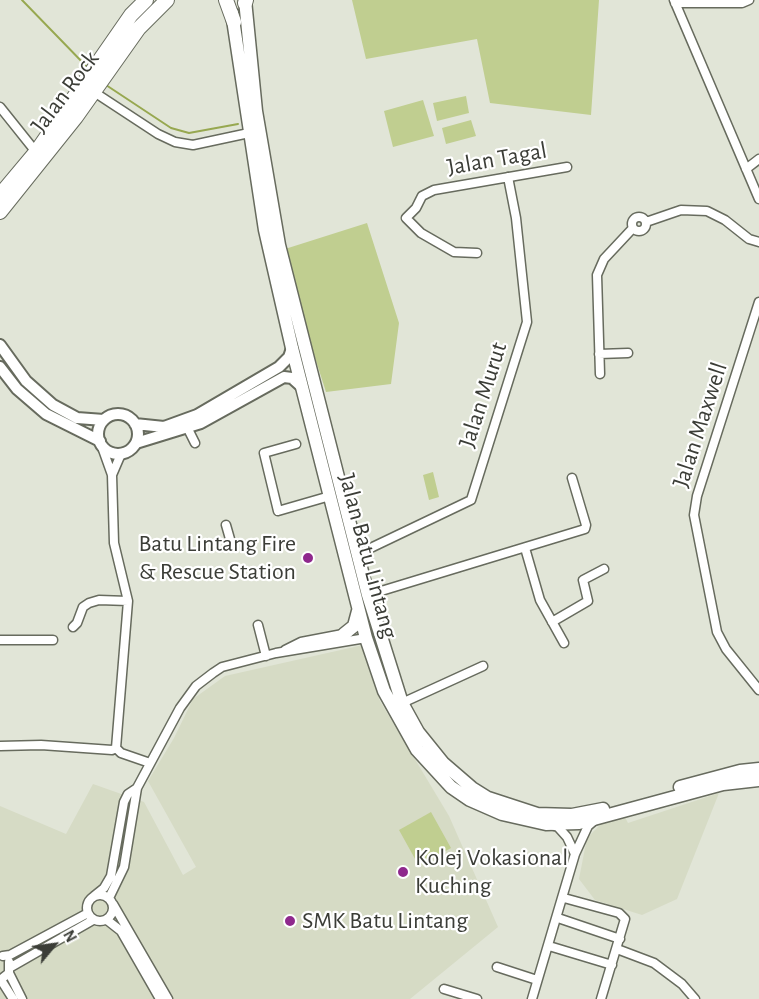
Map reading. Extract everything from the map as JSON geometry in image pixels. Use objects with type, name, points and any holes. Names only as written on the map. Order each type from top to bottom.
[{"type":"main road","points":[[131,15],[136,0]]},
{"type":"main road","name":"Jalan Rock","points":[[0,195],[36,152],[131,15],[146,0]]},
{"type":"main road","points":[[226,0],[234,22]]},
{"type":"main road","name":"Jalan Batu Lintang","points":[[231,0],[249,133],[266,230],[292,348],[330,496],[402,703],[430,749],[464,782],[488,798],[537,814],[558,816],[598,811],[709,778],[759,769]]},
{"type":"main road","name":"Jalan Rock","points":[[0,212],[96,90],[139,28],[166,1]]},
{"type":"main road","name":"Jalan Batu Lintang","points":[[245,1],[256,111],[279,245],[358,554],[366,604],[367,633],[393,710],[411,741],[432,768],[451,786],[482,806],[519,820],[546,824],[560,825],[595,819],[704,789],[759,780]]},
{"type":"main road","points":[[344,634],[354,626],[366,604]]},
{"type":"main road","points":[[367,633],[388,664]]},
{"type":"street","points":[[749,0],[742,3],[675,2],[759,199]]},
{"type":"street","points":[[96,90],[158,134],[193,145],[249,133]]},
{"type":"street","points":[[0,107],[36,152]]},
{"type":"street","points":[[746,169],[759,159]]},
{"type":"street","name":"Jalan Tagal","points":[[477,253],[454,252],[421,233],[406,218],[416,208],[422,196],[434,190],[567,167]]},
{"type":"street","name":"Jalan Murut","points":[[358,554],[471,500],[526,321],[516,218],[508,177]]},
{"type":"street","points":[[600,374],[597,275],[604,259],[633,228],[643,230],[646,222],[681,210],[707,211],[725,220],[749,239],[759,242]]},
{"type":"street","name":"Jalan Maxwell","points":[[759,302],[697,496],[694,515],[717,632],[726,649],[759,690]]},
{"type":"street","points":[[0,345],[26,381],[53,405],[87,421],[104,420],[118,414],[131,419],[138,434],[136,443],[121,454],[112,475]]},
{"type":"street","points":[[135,424],[164,427],[197,415],[279,366],[289,357],[292,348]]},
{"type":"street","points":[[599,354],[628,353]]},
{"type":"street","points":[[0,367],[17,389],[46,414],[101,444],[107,451],[121,454]]},
{"type":"street","points":[[136,443],[188,429],[284,377],[292,378],[302,387]]},
{"type":"street","points":[[104,420],[98,431],[112,475],[114,543],[128,601],[116,748],[121,753],[150,763]]},
{"type":"street","points":[[188,429],[195,443]]},
{"type":"street","points":[[296,444],[264,453],[278,511],[330,496]]},
{"type":"street","points":[[366,604],[585,529],[586,525],[572,478]]},
{"type":"street","points":[[226,525],[232,546]]},
{"type":"street","points":[[525,549],[540,600],[564,643]]},
{"type":"street","points":[[552,622],[588,601],[583,580],[604,569]]},
{"type":"street","points":[[73,627],[78,623],[83,607],[90,603],[99,600],[128,601]]},
{"type":"street","points":[[258,625],[266,656]]},
{"type":"street","points":[[137,788],[128,794],[124,802],[111,876],[104,888],[87,903],[90,916],[100,922],[108,920],[113,911],[111,901],[124,867],[137,788],[180,708],[196,686],[222,667],[344,634],[367,633]]},
{"type":"street","points":[[302,646],[367,633]]},
{"type":"street","points":[[0,640],[53,640]]},
{"type":"street","points":[[402,703],[483,666]]},
{"type":"street","points":[[0,746],[41,745],[112,750],[116,748]]},
{"type":"street","points":[[532,999],[564,898],[575,854],[588,826],[595,819]]},
{"type":"street","points":[[546,824],[558,827],[575,854]]},
{"type":"street","points":[[94,896],[102,895],[111,901],[168,999]]},
{"type":"street","points":[[564,898],[622,915],[625,919],[618,949],[601,999]]},
{"type":"street","points":[[22,999],[2,955],[10,955],[90,916]]},
{"type":"street","points":[[13,999],[0,980],[10,970],[90,916]]},
{"type":"street","points":[[558,918],[620,939]]},
{"type":"street","points":[[108,920],[121,931],[160,999]]},
{"type":"street","points":[[549,946],[612,965]]},
{"type":"street","points":[[618,949],[654,963],[682,984],[695,999]]},
{"type":"street","points":[[497,967],[537,980]]},
{"type":"street","points":[[444,989],[477,999]]},
{"type":"shaded area","points":[[363,645],[380,701],[449,816],[498,927],[410,999],[0,999],[0,806],[66,834],[93,784],[144,802],[183,875],[196,867],[148,781],[174,738],[193,699],[225,676]]},
{"type":"shaded area","points":[[719,793],[677,899],[642,915],[595,900],[579,879],[587,838],[603,822],[623,813],[628,823]]},
{"type":"green space","points":[[352,0],[599,0],[591,115],[490,103],[477,39],[366,59]]},
{"type":"green space","points":[[466,96],[469,113],[437,121],[433,103]]},
{"type":"green space","points":[[423,100],[434,136],[393,147],[384,111]]},
{"type":"green space","points":[[471,120],[476,136],[446,144],[442,128]]},
{"type":"green space","points":[[367,223],[399,323],[391,384],[326,392],[295,295],[285,249]]},
{"type":"green space","points":[[433,472],[439,497],[429,500],[423,475]]},
{"type":"green space","points":[[431,812],[451,848],[419,866],[399,830]]},
{"type":"waterway","points":[[22,0],[89,69]]},
{"type":"waterway","points":[[106,85],[171,128],[189,133],[238,124]]},
{"type":"place","name":"Batu Lintang Fire & Rescue Station","points":[[308,558]]},
{"type":"place","name":"Kolej Vokasional Kuching","points":[[403,872]]},
{"type":"place","name":"SMK Batu Lintang","points":[[290,921]]}]
